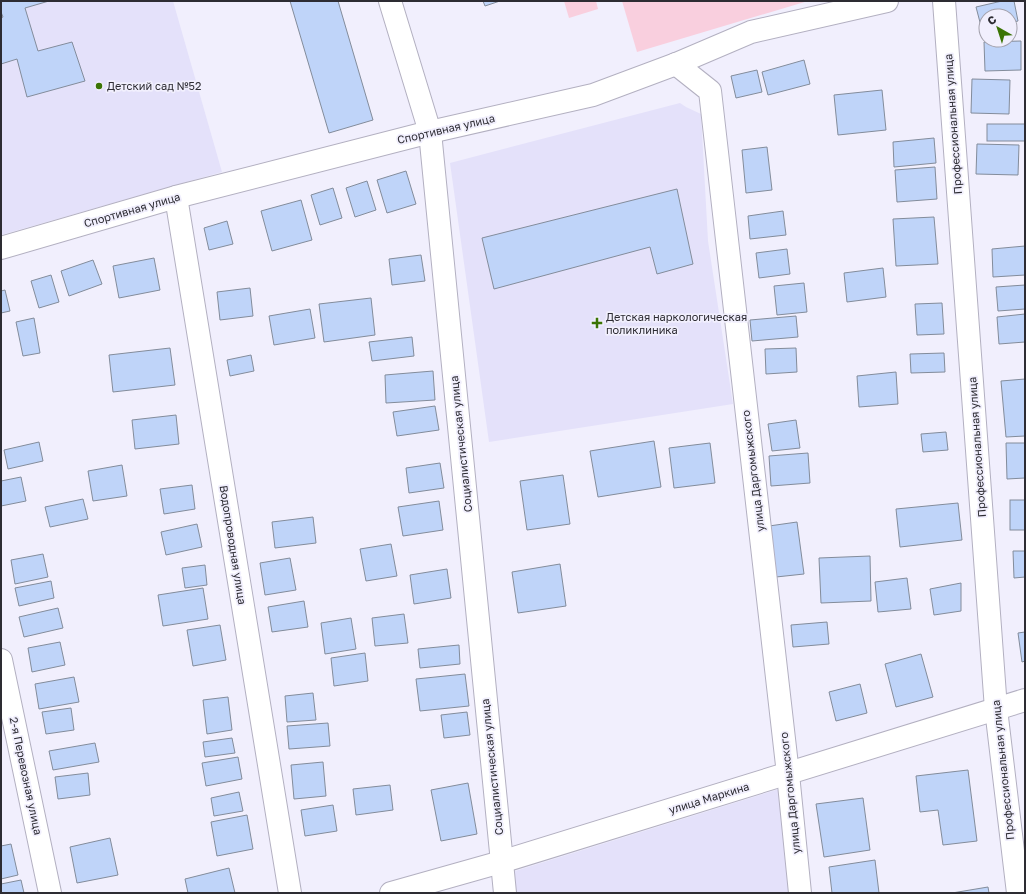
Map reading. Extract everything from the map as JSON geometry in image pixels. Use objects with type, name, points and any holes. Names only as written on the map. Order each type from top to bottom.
[{"type":"street","name":"Социалистическая улица","points":[[390,1],[430,132],[505,893]]},
{"type":"street","name":"Спортивная улица","points":[[1,248],[176,197],[430,132],[593,95],[676,64],[751,32],[887,1]]},
{"type":"street","name":"Профессиональная улица","points":[[944,1],[996,708],[1018,893]]},
{"type":"street","name":"улица Даргомыжского","points":[[676,64],[710,92],[788,774],[800,893]]},
{"type":"street","name":"Водопроводная улица","points":[[176,197],[290,893]]},
{"type":"street","name":"2-я Перевозная улица","points":[[1,660],[50,893]]},
{"type":"street","name":"улица Маркина","points":[[391,893],[501,862],[1025,700]]},
{"type":"shaded area","name":"Детский сад №52","points":[[1,1],[173,1],[222,172],[1,235]]},
{"type":"shaded area","points":[[564,1],[596,1],[598,9],[569,18]]},
{"type":"shaded area","points":[[622,1],[808,1],[637,52]]},
{"type":"shaded area","name":"Детская наркологическая поликлиника","points":[[680,103],[701,114],[708,241],[733,404],[489,442],[450,163]]},
{"type":"shaded area","points":[[779,789],[790,893],[514,893],[512,872]]},
{"type":"building","points":[[1,1],[49,1],[25,8],[38,51],[72,42],[85,81],[27,97],[17,59],[1,64],[1,18],[3,17],[1,12]]},
{"type":"building","points":[[290,1],[338,1],[373,120],[329,133]]},
{"type":"building","points":[[483,1],[500,1],[485,6]]},
{"type":"building","points":[[1002,1],[1014,1],[1015,8],[978,8],[978,15],[976,7]]},
{"type":"building","points":[[1018,41],[1021,41],[1021,70],[985,71],[984,48],[1018,48]]},
{"type":"building","points":[[804,60],[810,84],[768,95],[762,72]]},
{"type":"building","points":[[757,70],[762,92],[736,98],[731,76]]},
{"type":"building","points":[[972,79],[1010,80],[1009,114],[971,113]]},
{"type":"building","points":[[882,90],[886,130],[838,135],[834,95]]},
{"type":"building","points":[[987,124],[1025,124],[1025,141],[987,141]]},
{"type":"building","points":[[934,138],[936,163],[894,167],[893,142]]},
{"type":"building","points":[[977,144],[1019,145],[1018,175],[976,174]]},
{"type":"building","points":[[767,147],[772,190],[746,193],[742,150]]},
{"type":"building","points":[[935,167],[937,199],[897,202],[895,170]]},
{"type":"building","points":[[406,171],[416,204],[387,213],[377,180]]},
{"type":"building","points":[[367,181],[376,210],[355,217],[346,188]]},
{"type":"building","points":[[333,188],[342,218],[320,225],[311,195]]},
{"type":"building","points":[[677,189],[693,264],[657,274],[650,247],[494,289],[482,238]]},
{"type":"building","points":[[301,200],[312,240],[272,251],[261,211]]},
{"type":"building","points":[[783,211],[786,235],[750,239],[748,216]]},
{"type":"building","points":[[934,217],[938,264],[896,266],[893,219]]},
{"type":"building","points":[[227,221],[233,244],[209,250],[204,228]]},
{"type":"building","points":[[1025,246],[1025,275],[993,277],[992,249]]},
{"type":"building","points":[[787,249],[790,274],[759,278],[756,253]]},
{"type":"building","points":[[421,255],[425,281],[392,285],[389,259]]},
{"type":"building","points":[[154,258],[160,290],[119,298],[113,266]]},
{"type":"building","points":[[93,260],[102,284],[69,296],[61,271]]},
{"type":"building","points":[[883,268],[886,297],[847,302],[844,273]]},
{"type":"building","points":[[51,275],[59,302],[39,308],[31,281]]},
{"type":"building","points":[[804,283],[807,312],[777,315],[774,286]]},
{"type":"building","points":[[1025,285],[1025,309],[998,311],[996,287]]},
{"type":"building","points":[[250,288],[253,316],[220,320],[217,292]]},
{"type":"building","points":[[5,290],[10,311],[1,313],[1,291]]},
{"type":"building","points":[[371,298],[375,335],[324,342],[319,304]]},
{"type":"building","points":[[942,303],[944,334],[917,335],[915,304]]},
{"type":"building","points":[[310,309],[315,338],[274,345],[269,316]]},
{"type":"building","points":[[1025,314],[1025,342],[999,344],[997,317]]},
{"type":"building","points":[[796,316],[798,337],[752,341],[750,320]]},
{"type":"building","points":[[34,318],[40,353],[23,356],[16,322]]},
{"type":"building","points":[[412,337],[414,356],[372,361],[369,342]]},
{"type":"building","points":[[170,348],[175,385],[113,392],[109,355]]},
{"type":"building","points":[[796,348],[797,372],[766,374],[765,349]]},
{"type":"building","points":[[944,353],[945,372],[911,373],[910,354]]},
{"type":"building","points":[[251,355],[254,371],[230,376],[227,360]]},
{"type":"building","points":[[433,371],[435,400],[386,403],[385,375]]},
{"type":"building","points":[[896,372],[898,404],[859,407],[857,376]]},
{"type":"building","points":[[1025,379],[1025,436],[1006,437],[1001,381]]},
{"type":"building","points":[[435,406],[439,430],[397,436],[393,412]]},
{"type":"building","points":[[176,415],[179,444],[135,449],[132,420]]},
{"type":"building","points":[[796,420],[800,448],[772,451],[768,424]]},
{"type":"building","points":[[946,432],[948,450],[923,452],[921,434]]},
{"type":"building","points":[[654,441],[661,487],[598,497],[590,451]]},
{"type":"building","points":[[39,442],[43,461],[8,469],[4,450]]},
{"type":"building","points":[[710,443],[715,483],[674,488],[669,448]]},
{"type":"building","points":[[1006,443],[1025,443],[1025,478],[1007,479]]},
{"type":"building","points":[[808,453],[810,483],[771,486],[769,456]]},
{"type":"building","points":[[440,463],[444,488],[409,493],[406,468]]},
{"type":"building","points":[[122,465],[127,496],[93,501],[88,471]]},
{"type":"building","points":[[563,475],[570,524],[527,530],[520,481]]},
{"type":"building","points":[[21,477],[26,501],[1,506],[1,481]]},
{"type":"building","points":[[192,485],[195,509],[164,514],[160,489]]},
{"type":"building","points":[[83,499],[88,519],[50,527],[45,507]]},
{"type":"building","points":[[1010,500],[1025,500],[1025,530],[1010,530]]},
{"type":"building","points":[[439,501],[443,530],[403,536],[398,507]]},
{"type":"building","points":[[958,503],[962,540],[900,547],[896,509]]},
{"type":"building","points":[[313,517],[316,543],[275,548],[272,522]]},
{"type":"building","points":[[797,522],[804,574],[776,577],[769,526]]},
{"type":"building","points":[[197,524],[202,547],[166,555],[161,532]]},
{"type":"building","points":[[391,544],[397,576],[366,581],[360,549]]},
{"type":"building","points":[[1013,551],[1025,551],[1025,577],[1014,578]]},
{"type":"building","points":[[43,554],[48,577],[15,584],[11,560]]},
{"type":"building","points":[[870,556],[871,601],[821,603],[819,558]]},
{"type":"building","points":[[290,558],[296,590],[265,595],[260,563]]},
{"type":"building","points":[[560,564],[566,606],[518,613],[512,572]]},
{"type":"building","points":[[205,565],[207,585],[185,588],[182,568]]},
{"type":"building","points":[[447,569],[451,598],[414,604],[410,575]]},
{"type":"building","points":[[907,578],[911,609],[878,612],[875,582]]},
{"type":"building","points":[[51,581],[54,598],[19,606],[15,588]]},
{"type":"building","points":[[961,583],[961,611],[934,615],[930,589]]},
{"type":"building","points":[[203,588],[208,619],[163,626],[158,595]]},
{"type":"building","points":[[304,601],[308,627],[272,632],[268,607]]},
{"type":"building","points":[[58,608],[63,628],[24,637],[19,617]]},
{"type":"building","points":[[404,614],[408,643],[375,646],[372,618]]},
{"type":"building","points":[[351,618],[356,649],[325,654],[321,623]]},
{"type":"building","points":[[827,622],[829,644],[793,647],[791,625]]},
{"type":"building","points":[[220,625],[226,660],[193,666],[187,630]]},
{"type":"building","points":[[1025,632],[1025,661],[1022,662],[1018,633]]},
{"type":"building","points":[[60,642],[65,665],[32,672],[28,648]]},
{"type":"building","points":[[459,645],[460,664],[420,668],[418,649]]},
{"type":"building","points":[[365,653],[368,681],[334,686],[331,658]]},
{"type":"building","points":[[921,654],[933,697],[896,707],[885,664]]},
{"type":"building","points":[[465,674],[469,706],[420,711],[416,679]]},
{"type":"building","points":[[74,677],[79,702],[39,709],[35,684]]},
{"type":"building","points":[[860,684],[867,713],[836,721],[829,692]]},
{"type":"building","points":[[313,693],[316,720],[287,722],[285,696]]},
{"type":"building","points":[[228,697],[232,730],[207,734],[203,700]]},
{"type":"building","points":[[71,708],[74,730],[46,734],[42,712]]},
{"type":"building","points":[[467,712],[470,735],[444,738],[441,715]]},
{"type":"building","points":[[328,723],[330,746],[289,749],[287,726]]},
{"type":"building","points":[[232,738],[235,753],[205,757],[203,742]]},
{"type":"building","points":[[95,743],[99,762],[53,770],[49,751]]},
{"type":"building","points":[[238,757],[242,779],[206,786],[202,763]]},
{"type":"building","points":[[323,762],[326,796],[294,799],[291,765]]},
{"type":"building","points":[[968,770],[977,841],[943,845],[938,810],[920,812],[916,776]]},
{"type":"building","points":[[88,773],[90,795],[58,799],[55,777]]},
{"type":"building","points":[[468,783],[477,834],[441,841],[431,790]]},
{"type":"building","points":[[390,785],[393,810],[356,815],[353,789]]},
{"type":"building","points":[[239,792],[243,811],[214,816],[211,798]]},
{"type":"building","points":[[863,798],[870,850],[824,857],[816,804]]},
{"type":"building","points":[[333,805],[337,831],[305,836],[301,810]]},
{"type":"building","points":[[247,815],[253,849],[217,856],[211,822]]},
{"type":"building","points":[[110,838],[118,875],[77,883],[70,847]]},
{"type":"building","points":[[11,844],[18,875],[1,879],[1,846]]},
{"type":"building","points":[[875,860],[879,893],[832,893],[829,867]]},
{"type":"building","points":[[229,868],[235,893],[188,893],[185,879]]},
{"type":"building","points":[[21,880],[24,893],[1,893],[1,884]]},
{"type":"building","points":[[988,887],[989,893],[952,893]]},
{"type":"place","name":"Детский сад №52","points":[[99,86]]},
{"type":"place","name":"Детская наркологическая поликлиника","points":[[597,323]]}]
